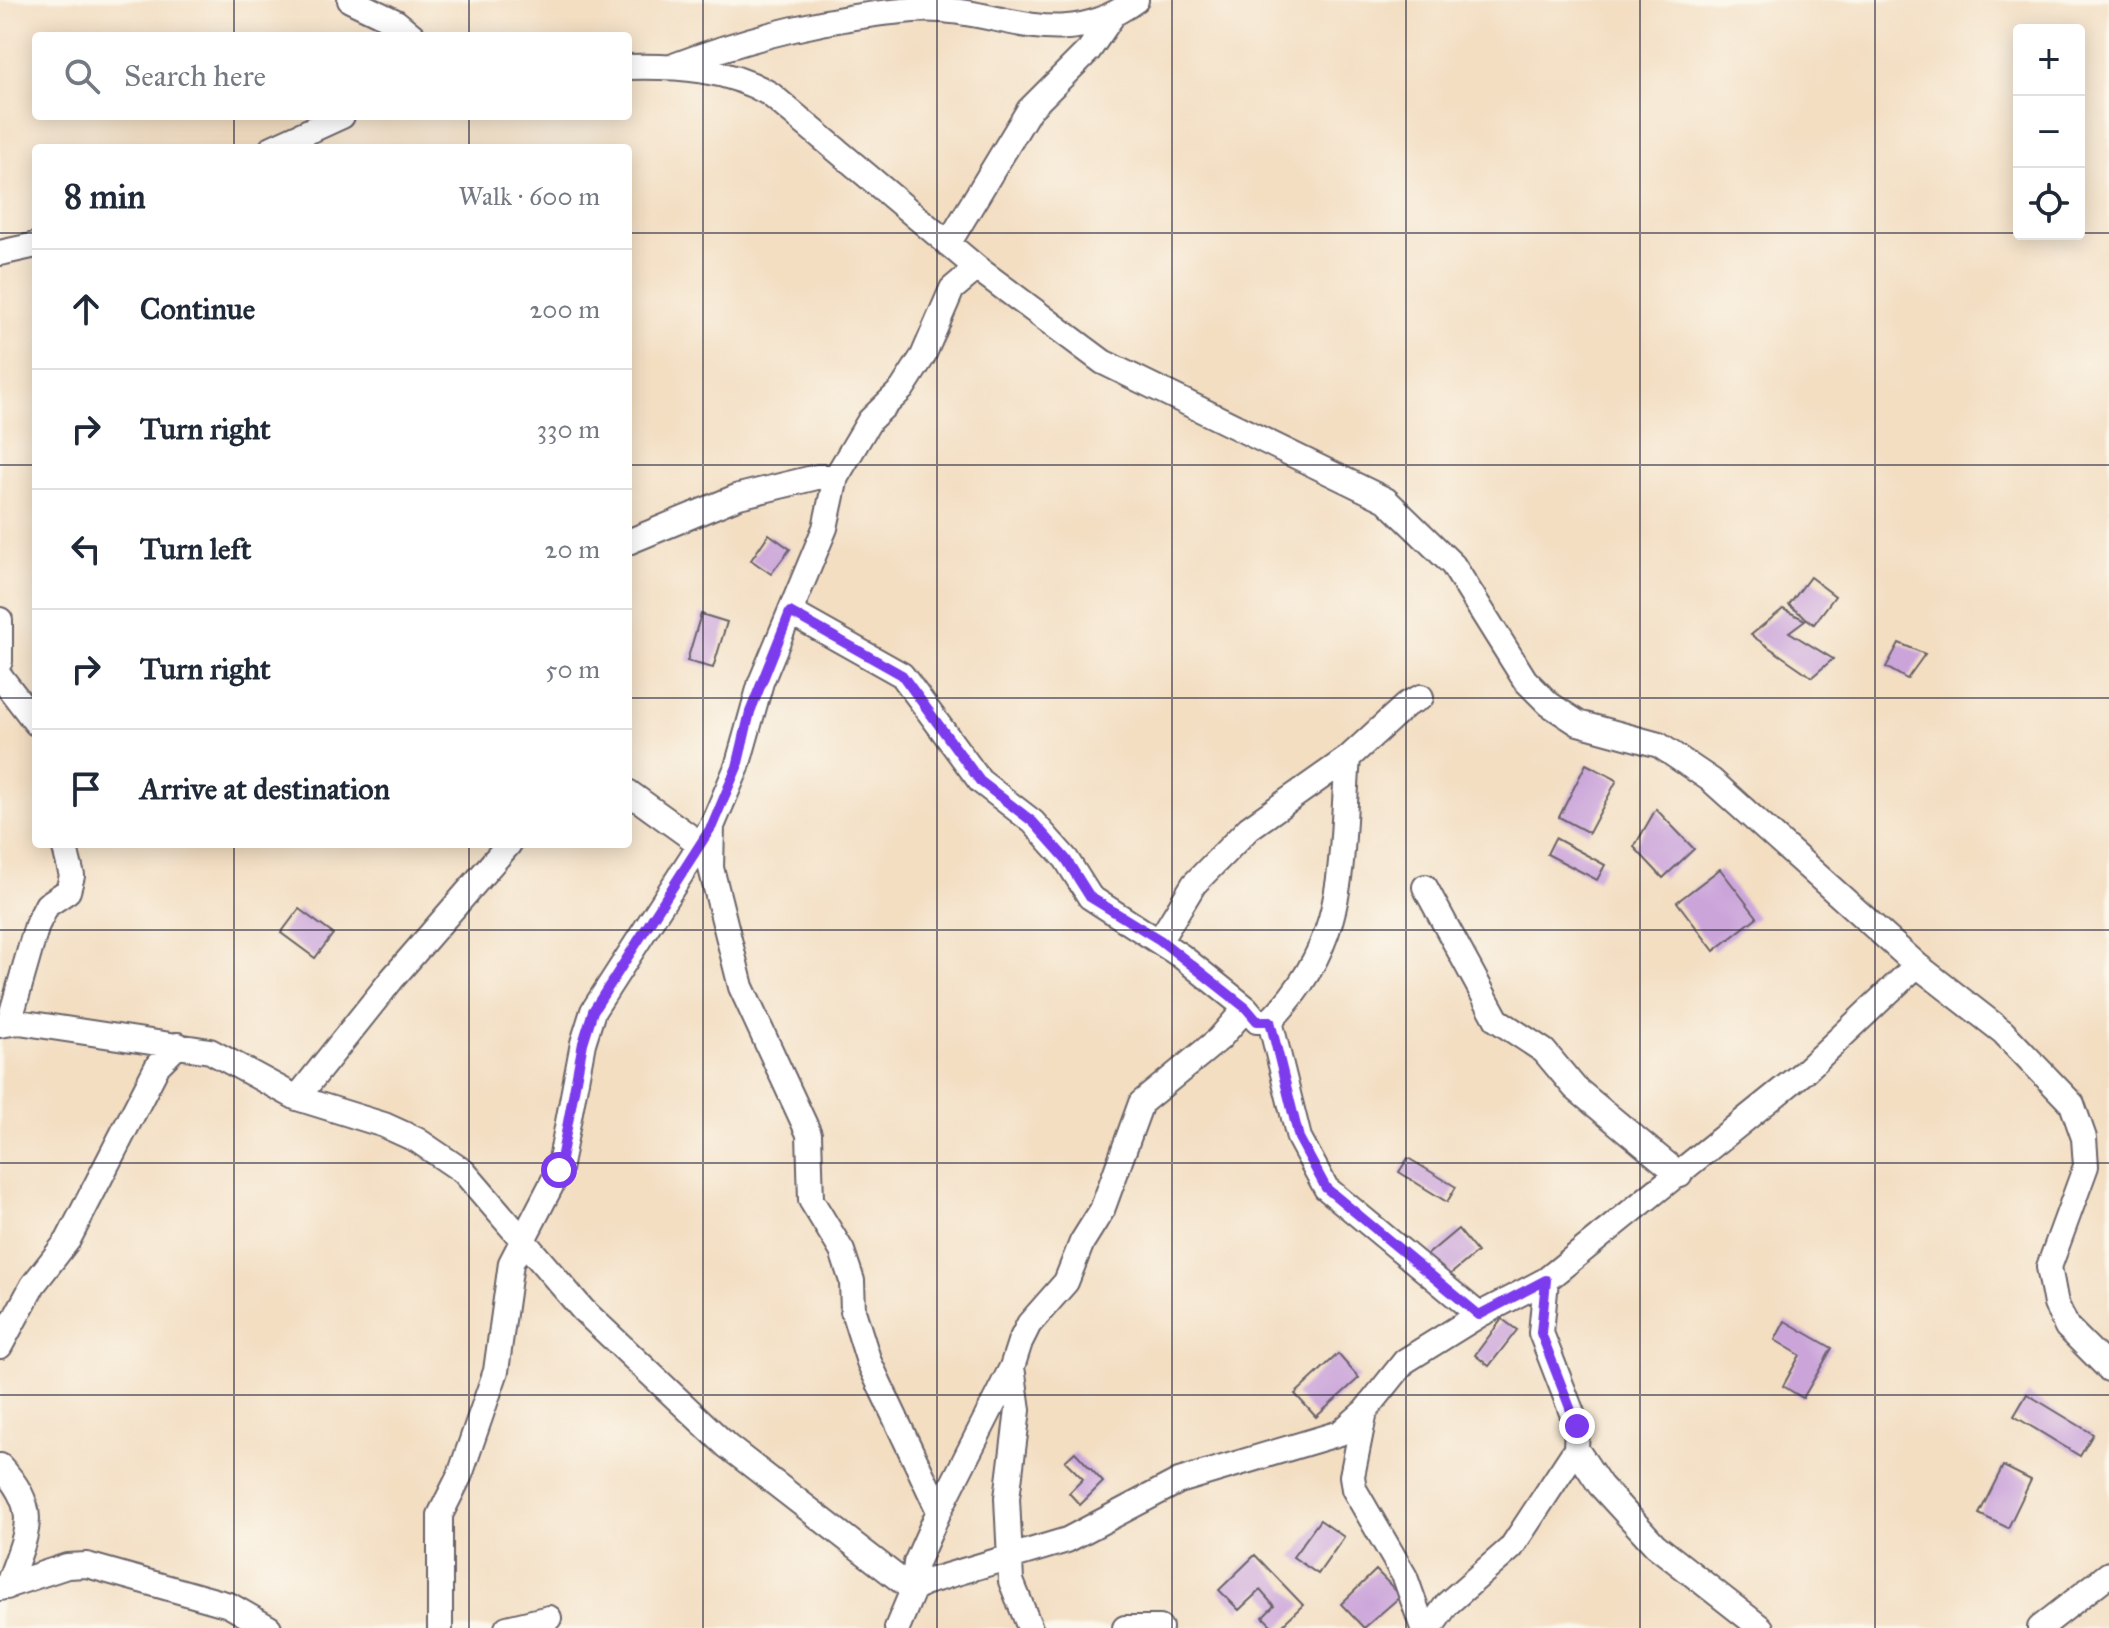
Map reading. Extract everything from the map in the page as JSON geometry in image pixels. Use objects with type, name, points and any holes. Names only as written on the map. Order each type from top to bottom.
[{"type":"street","points":[[350,0],[396,22],[408,32]]},
{"type":"street","points":[[948,244],[1029,110],[1089,50],[1111,18],[1136,0]]},
{"type":"street","points":[[674,66],[732,45],[913,10],[970,12],[1041,28],[1077,27],[1111,18]]},
{"type":"street","points":[[632,67],[674,66],[735,77],[770,94],[977,268],[1103,362],[1386,500],[1453,565],[1525,680],[1549,704],[1578,723],[1659,745],[1711,780],[1917,965],[2003,1032],[2072,1104],[2084,1138],[2086,1166],[2049,1267],[2056,1304],[2067,1327],[2109,1369]]},
{"type":"street","points":[[281,144],[333,120]]},
{"type":"street","points":[[0,253],[32,246]]},
{"type":"street","points":[[440,1628],[440,1515],[464,1466],[496,1371],[511,1263],[559,1170],[583,1043],[593,1011],[706,835],[737,767],[750,712],[825,528],[836,477],[870,420],[902,389],[923,356],[952,289],[977,268]]},
{"type":"street","points":[[632,540],[739,496],[817,477],[836,477]]},
{"type":"street","points":[[790,612],[902,675],[980,781],[1033,822],[1066,859],[1090,897],[1160,940],[1246,1008],[1257,1021],[1270,1021]]},
{"type":"street","points":[[0,620],[0,661]]},
{"type":"street","points":[[0,676],[32,718]]},
{"type":"street","points":[[1160,940],[1194,884],[1249,828],[1348,758],[1407,704],[1421,697]]},
{"type":"street","points":[[1270,1021],[1314,966],[1339,897],[1348,758]]},
{"type":"street","points":[[632,794],[706,835]]},
{"type":"street","points":[[706,835],[737,975],[809,1134],[811,1200],[842,1251],[852,1281],[853,1311],[869,1362],[939,1511]]},
{"type":"street","points":[[65,848],[72,876],[68,891],[47,905],[37,925],[4,1024],[210,1051],[297,1098],[384,1125],[417,1140],[464,1172],[583,1310],[727,1446],[913,1590]]},
{"type":"street","points":[[297,1098],[392,979],[506,848]]},
{"type":"street","points":[[1425,887],[1497,1020],[1544,1051],[1575,1088],[1680,1175]]},
{"type":"street","points":[[913,1590],[923,1583],[1082,1534],[1179,1481],[1328,1439],[1365,1411],[1405,1361],[1479,1315],[1546,1280],[1680,1175],[1804,1072],[1917,965]]},
{"type":"street","points":[[897,1628],[913,1590],[916,1563],[939,1511],[1012,1367],[1029,1324],[1066,1282],[1082,1242],[1102,1210],[1141,1103],[1219,1039],[1246,1008]]},
{"type":"street","points":[[1270,1021],[1299,1138],[1326,1188],[1479,1315]]},
{"type":"street","points":[[0,1346],[33,1285],[68,1240],[158,1065],[178,1045]]},
{"type":"street","points":[[1430,1628],[1447,1604],[1511,1548],[1576,1449],[1577,1426],[1541,1333],[1546,1280]]},
{"type":"street","points":[[1012,1367],[1018,1410],[1007,1498],[1011,1581],[1030,1628]]},
{"type":"street","points":[[1365,1411],[1352,1476],[1354,1489],[1405,1577],[1423,1628]]},
{"type":"street","points":[[1576,1449],[1600,1485],[1655,1545],[1761,1628]]},
{"type":"street","points":[[0,1466],[20,1487],[28,1515],[25,1536],[4,1588]]},
{"type":"street","points":[[4,1588],[67,1566],[87,1565],[229,1605],[269,1628]]},
{"type":"street","points":[[2040,1628],[2109,1574]]},
{"type":"street","points":[[507,1628],[549,1618]]},
{"type":"street","points":[[1125,1628],[1160,1628]]},
{"type":"building","points":[[769,534],[790,549],[771,574],[751,560]]},
{"type":"building","points":[[1810,577],[1835,596],[1814,624],[1789,605]]},
{"type":"building","points":[[1783,609],[1805,620],[1789,632],[1833,659],[1812,677],[1751,635]]},
{"type":"building","points":[[701,614],[727,622],[713,668],[687,661]]},
{"type":"building","points":[[1899,643],[1925,654],[1907,679],[1886,667]]},
{"type":"building","points":[[1586,764],[1617,780],[1589,833],[1559,817]]},
{"type":"building","points":[[1656,809],[1694,849],[1663,878],[1634,847]]},
{"type":"building","points":[[1555,838],[1605,865],[1597,880],[1547,854]]},
{"type":"building","points":[[1720,869],[1757,917],[1714,951],[1677,902]]},
{"type":"building","points":[[299,909],[333,934],[315,958],[281,933]]},
{"type":"building","points":[[1408,1158],[1456,1187],[1447,1202],[1399,1172]]},
{"type":"building","points":[[1458,1229],[1477,1252],[1446,1278],[1427,1255]]},
{"type":"building","points":[[1502,1319],[1517,1330],[1489,1366],[1475,1355]]},
{"type":"building","points":[[1785,1321],[1832,1348],[1803,1398],[1783,1386],[1800,1355],[1775,1340]]},
{"type":"building","points":[[1338,1354],[1359,1378],[1316,1417],[1295,1394]]},
{"type":"building","points":[[2027,1394],[2093,1434],[2080,1456],[2014,1416]]},
{"type":"building","points":[[1075,1452],[1103,1482],[1080,1505],[1069,1493],[1083,1479],[1065,1461]]},
{"type":"building","points":[[2003,1466],[2031,1480],[2008,1528],[1979,1514]]},
{"type":"building","points":[[1320,1520],[1344,1537],[1318,1574],[1293,1557]]},
{"type":"building","points":[[1255,1555],[1303,1605],[1279,1628],[1274,1628],[1263,1617],[1274,1606],[1260,1590],[1239,1610],[1219,1590]]},
{"type":"building","points":[[1376,1570],[1401,1596],[1364,1628],[1341,1604]]},
{"type":"route","points":[[559,1170],[583,1043],[593,1011],[712,826],[737,767],[750,712],[790,612],[902,675],[940,731],[980,781],[1033,822],[1066,859],[1090,897],[1160,940],[1246,1008],[1257,1021],[1270,1021],[1299,1138],[1326,1188],[1479,1315],[1546,1280],[1541,1333],[1577,1426]]}]
